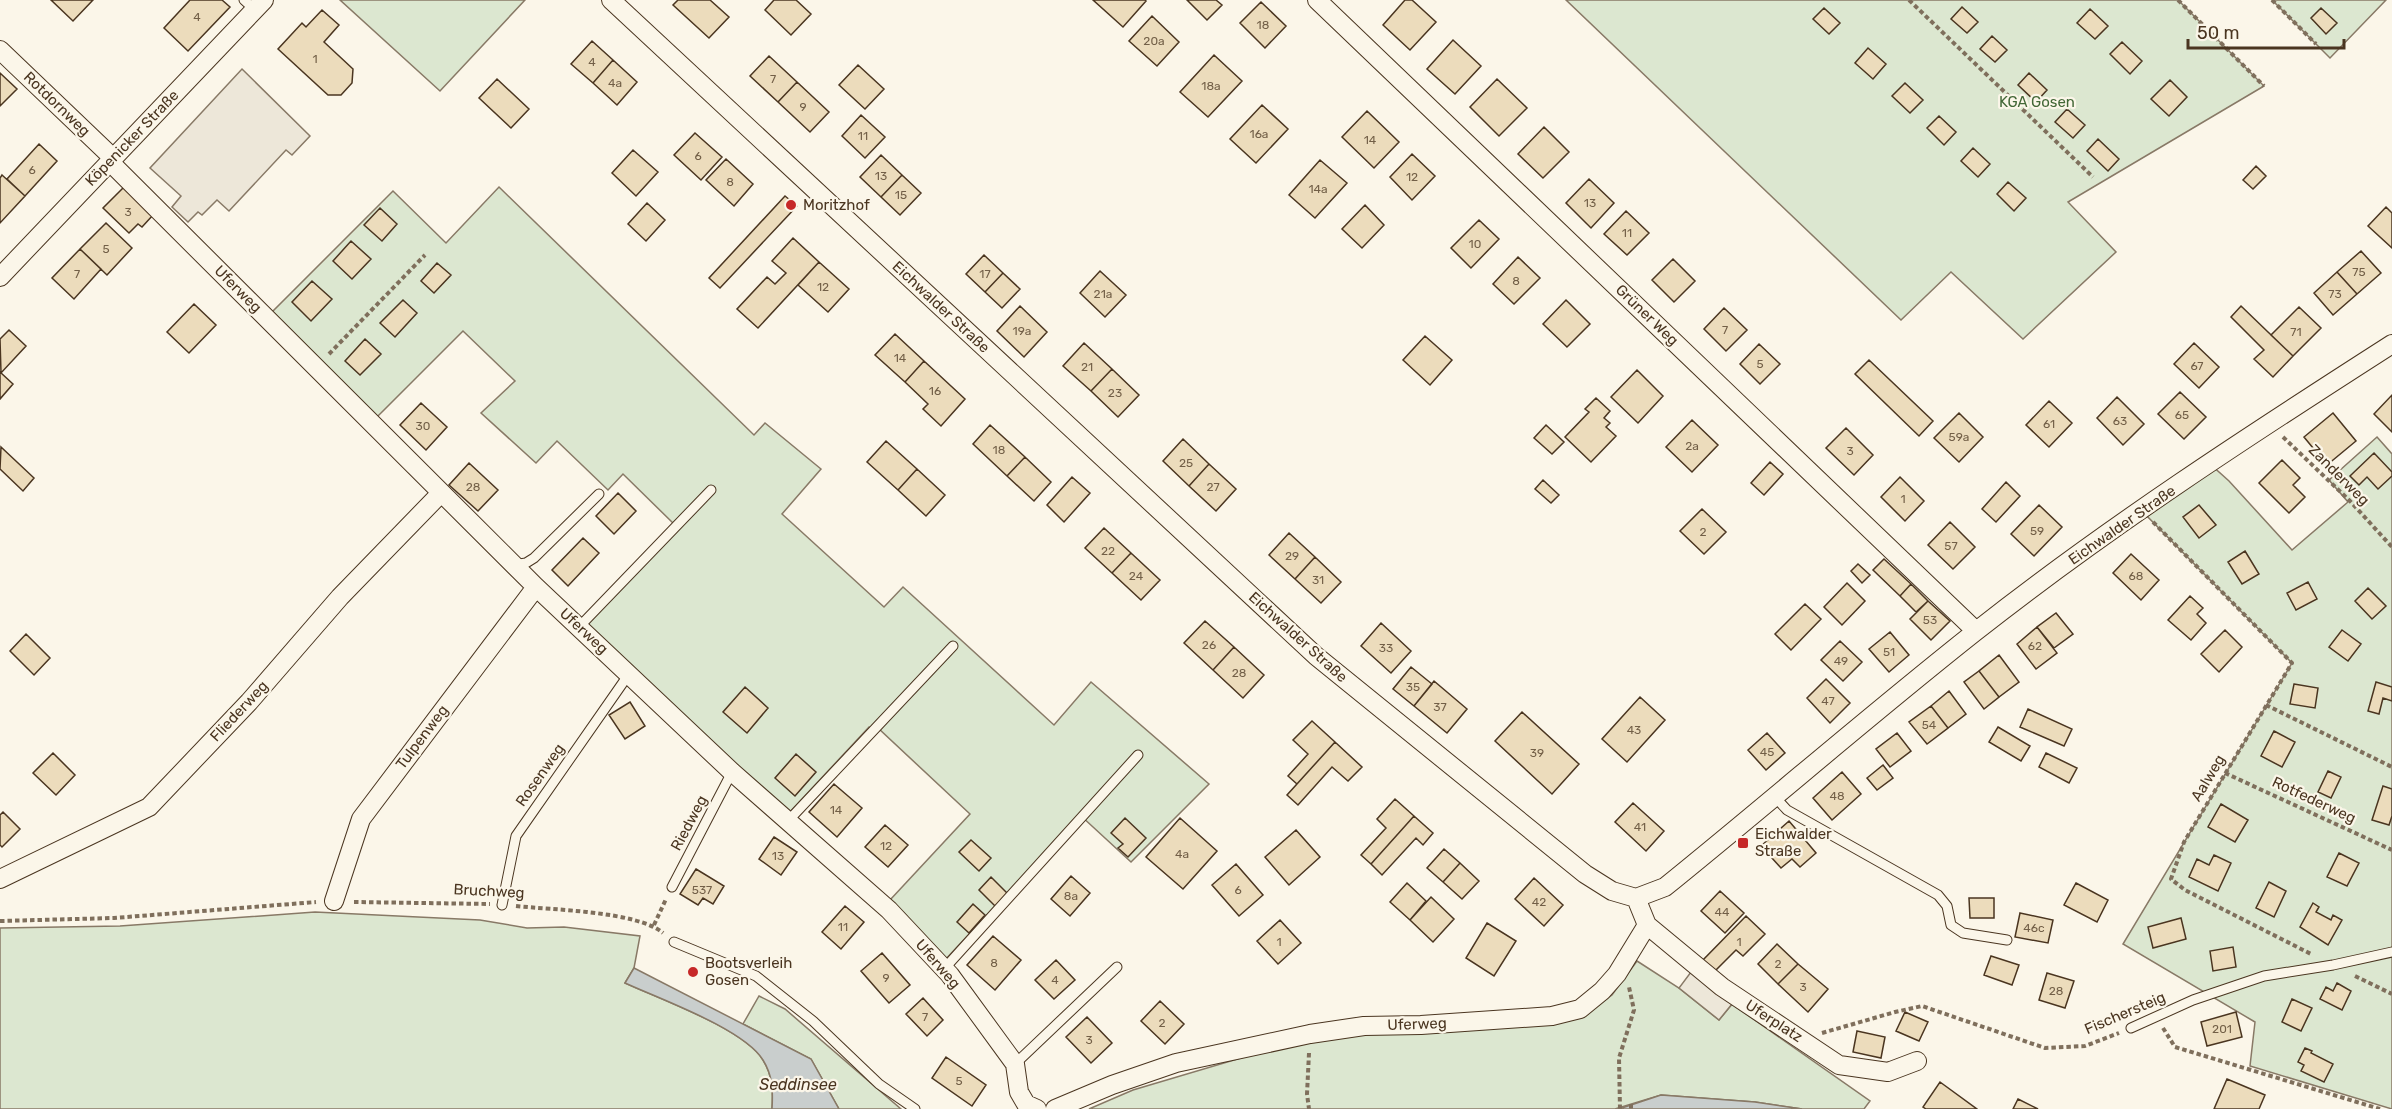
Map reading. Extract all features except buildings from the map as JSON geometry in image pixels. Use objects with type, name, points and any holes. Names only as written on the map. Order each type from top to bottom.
[{"type":"street","name":"Eichwalder Straße","points":[[611,0],[1316,656],[1585,874],[1612,891],[1636,898],[1665,887],[1976,631],[2088,547],[2268,423],[2392,344]]},
{"type":"street","name":"Grüner Weg","points":[[1317,0],[1976,631]]},
{"type":"street","name":"Köpenicker Straße","points":[[0,277],[111,160],[254,3]]},
{"type":"street","name":"Rotdornweg","points":[[0,50],[111,160]]},
{"type":"street","name":"Uferweg","points":[[111,160],[513,565],[732,772],[889,909],[944,969],[1016,1064],[1019,1092],[1027,1107]]},
{"type":"street","name":"Fliederweg","points":[[0,879],[149,807],[249,702],[340,597],[441,493]]},
{"type":"street","name":"Tulpenweg","points":[[334,901],[361,819],[536,587]]},
{"type":"street","points":[[1636,898],[1647,925]]},
{"type":"street","name":"Uferweg","points":[[1055,1109],[1112,1085],[1176,1063],[1310,1034],[1364,1026],[1421,1025],[1552,1016],[1580,1009],[1602,991],[1617,974],[1647,925]]},
{"type":"street","name":"Uferplatz","points":[[1647,925],[1722,987],[1839,1065],[1888,1072],[1917,1061]]},
{"type":"lane","points":[[579,627],[711,490]]},
{"type":"lane","points":[[513,565],[530,562],[600,494]]},
{"type":"lane","points":[[788,821],[953,646]]},
{"type":"lane","name":"Rosenweg","points":[[502,905],[516,836],[629,674]]},
{"type":"lane","points":[[944,969],[1138,755]]},
{"type":"lane","name":"Riedweg","points":[[672,887],[732,772]]},
{"type":"lane","points":[[1775,797],[1787,810],[1938,895],[1947,906],[1951,925],[1963,933],[2007,940]]},
{"type":"lane","points":[[674,942],[756,976],[813,1021],[879,1084],[915,1109]]},
{"type":"lane","name":"Fischersteig","points":[[2131,1028],[2193,999],[2264,976],[2333,965],[2392,952]]},
{"type":"lane","points":[[1016,1064],[1117,967]]},
{"type":"path","points":[[1909,0],[2093,177]]},
{"type":"path","points":[[2178,0],[2264,86]]},
{"type":"path","points":[[2272,0],[2316,44]]},
{"type":"path","points":[[316,368],[425,255]]},
{"type":"path","name":"Zanderweg","points":[[2268,423],[2350,501],[2392,547]]},
{"type":"path","name":"Aalweg","points":[[2142,511],[2292,663],[2184,842],[2171,879],[2185,891],[2392,994]]},
{"type":"path","points":[[2266,705],[2392,767]]},
{"type":"path","name":"Rotfederweg","points":[[2225,773],[2392,850]]},
{"type":"path","points":[[654,925],[672,887]]},
{"type":"path","name":"Bruchweg","points":[[0,921],[114,918],[334,901],[502,905],[629,918],[654,925],[674,942]]},
{"type":"path","points":[[1617,974],[1631,989],[1634,1010],[1619,1058],[1620,1109]]},
{"type":"path","name":"Fischersteig","points":[[1802,1039],[1922,1006],[2045,1048],[2085,1046],[2131,1028]]},
{"type":"path","points":[[2157,1017],[2175,1047],[2380,1109]]},
{"type":"path","points":[[1309,1109],[1307,1094],[1310,1034]]},
{"type":"green space","points":[[340,0],[525,0],[440,91]]},
{"type":"green space","name":"KGA Gosen","points":[[1566,0],[2178,0],[2264,86],[2068,202],[2116,252],[2023,339],[1951,272],[1901,320]]},
{"type":"green space","points":[[2272,0],[2386,0],[2330,58]]},
{"type":"green space","points":[[499,187],[754,435],[765,423],[821,469],[782,514],[884,607],[903,587],[1054,725],[1091,682],[1209,784],[1131,862],[1080,815],[944,961],[890,900],[970,814],[879,729],[869,727],[788,814],[584,623],[675,525],[623,474],[608,490],[557,441],[536,463],[481,413],[515,381],[463,331],[374,420],[268,316],[393,191],[446,243]]},
{"type":"green space","points":[[2377,437],[2392,454],[2392,1109],[2250,1066],[2255,1022],[2123,944],[2292,663],[2142,511],[2210,464],[2229,481],[2292,550],[2348,502],[2329,480]]},
{"type":"green space","points":[[315,912],[480,920],[527,928],[564,927],[640,936],[634,968],[625,983],[720,1026],[753,1048],[763,1060],[771,1078],[772,1109],[0,1109],[0,928],[120,926]]},
{"type":"green space","points":[[1637,961],[1679,988],[1719,1020],[1732,1004],[1870,1101],[1864,1109],[1802,1109],[1755,1102],[1661,1095],[1615,1109],[1089,1109],[1133,1090],[1305,1039],[1580,1018],[1612,995]]},
{"type":"green space","points":[[759,996],[785,1009],[901,1109],[839,1109],[811,1059],[743,1024]]},
{"type":"shaded area","points":[[242,69],[310,136],[292,155],[286,150],[229,211],[217,200],[202,215],[198,212],[188,222],[172,207],[181,196],[150,168]]},
{"type":"shaded area","points":[[1691,972],[1732,1004],[1719,1020],[1679,988]]},
{"type":"water","name":"Seddinsee","points":[[634,968],[811,1059],[839,1109],[772,1109],[771,1078],[763,1060],[753,1048],[720,1026],[625,983]]},
{"type":"water","points":[[1661,1095],[1755,1102],[1802,1109],[1619,1109]]},
{"type":"place","name":"Moritzhof","points":[[791,205]]},
{"type":"place","name":"Eichwalder Straße","points":[[1743,843]]},
{"type":"place","name":"Bootsverleih Gosen","points":[[693,972]]}]
